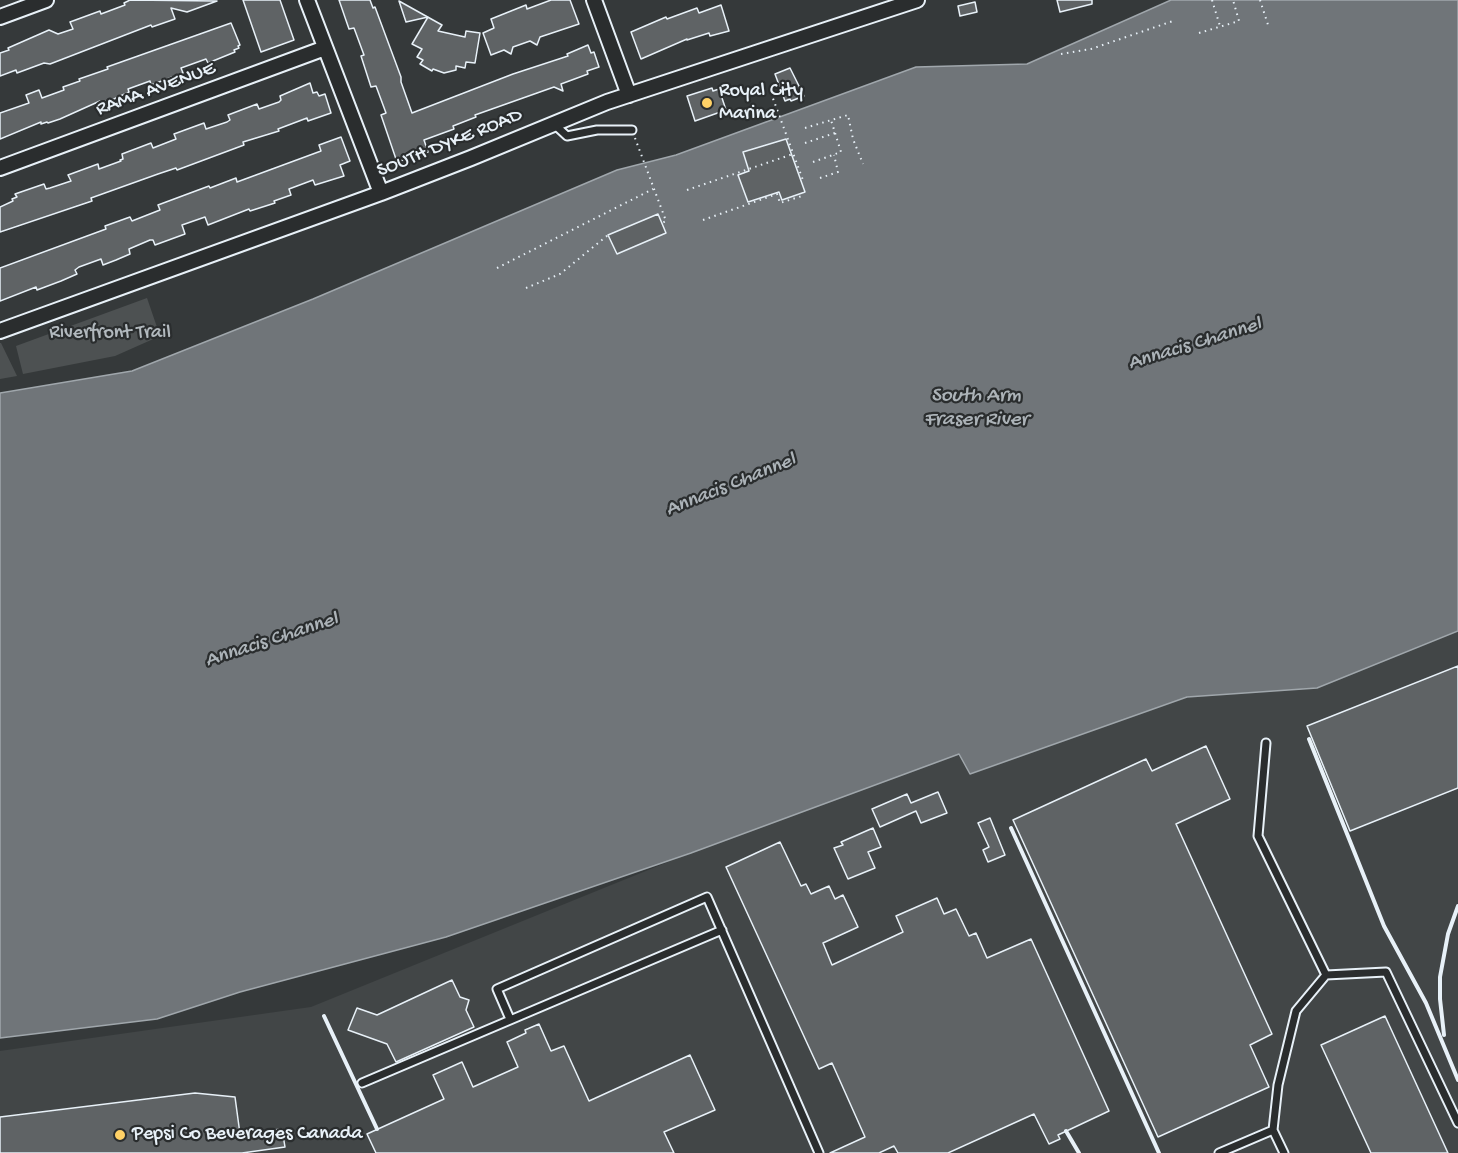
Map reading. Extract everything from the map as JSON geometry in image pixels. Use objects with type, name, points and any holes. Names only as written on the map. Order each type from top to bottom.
[{"type":"street","points":[[0,17],[46,0]]},
{"type":"street","points":[[307,0],[381,193]]},
{"type":"street","points":[[594,0],[629,95]]},
{"type":"street","name":"SOUTH DYKE ROAD","points":[[0,331],[381,193],[629,95],[917,0]]},
{"type":"street","name":"RAMA AVENUE","points":[[0,168],[325,48]]},
{"type":"lane","points":[[554,124],[567,136],[597,130],[632,130]]},
{"type":"lane","points":[[1266,743],[1258,836],[1326,975]]},
{"type":"lane","points":[[510,1018],[497,989],[707,897],[819,1153]]},
{"type":"lane","points":[[362,1083],[510,1018],[722,930]]},
{"type":"lane","points":[[1284,1153],[1273,1130],[1278,1085],[1296,1011],[1326,975],[1386,972],[1458,1123]]},
{"type":"lane","points":[[1220,1153],[1273,1130]]},
{"type":"path","points":[[1212,0],[1220,26]]},
{"type":"path","points":[[1198,33],[1239,21],[1233,0]]},
{"type":"path","points":[[1260,0],[1269,28]]},
{"type":"path","points":[[1061,54],[1091,49],[1173,21]]},
{"type":"path","points":[[771,93],[804,183]]},
{"type":"path","points":[[805,128],[848,115],[853,139],[863,164]]},
{"type":"path","points":[[813,162],[841,153],[831,120]]},
{"type":"path","points":[[632,130],[666,221],[662,223]]},
{"type":"path","points":[[805,143],[835,133]]},
{"type":"path","points":[[687,190],[794,154]]},
{"type":"path","points":[[820,178],[838,172],[834,155]]},
{"type":"path","points":[[497,268],[653,189]]},
{"type":"path","points":[[703,220],[777,194],[780,203],[802,196]]},
{"type":"path","points":[[526,288],[560,274],[608,235]]},
{"type":"shaded area","points":[[1458,631],[1458,1153],[0,1153],[0,1051],[311,1007],[695,851],[959,754],[970,774],[1187,697],[1317,688]]},
{"type":"green space","name":"Riverfront Trail","points":[[147,298],[160,336],[115,356],[23,374],[16,346]]},
{"type":"green space","points":[[1,343],[17,376],[0,379]]},
{"type":"water","name":"South Arm Fraser River","points":[[1171,0],[1458,0],[1458,631],[1317,688],[1187,697],[970,774],[959,754],[691,853],[446,937],[240,992],[157,1019],[0,1038],[0,393],[132,371],[313,299],[617,170],[676,155],[916,67],[1027,64]]},
{"type":"building","points":[[130,0],[217,1],[187,12],[171,8],[175,19],[152,27],[151,25],[50,64],[44,63],[17,73],[16,70],[0,76],[0,53],[9,50],[8,48],[49,30],[58,34],[73,29],[70,22],[100,11],[101,14],[125,5],[124,3]]},
{"type":"building","points":[[243,0],[280,0],[294,40],[261,52]]},
{"type":"building","points":[[339,0],[370,0],[373,8],[375,7],[412,113],[513,74],[568,56],[567,54],[588,45],[591,53],[594,52],[599,67],[587,71],[588,74],[561,84],[563,91],[554,87],[475,115],[476,117],[453,126],[454,129],[424,140],[428,152],[397,162],[381,115],[386,113],[376,86],[371,87],[361,56],[364,55],[354,28],[349,29]]},
{"type":"building","points":[[551,0],[570,0],[579,24],[540,37],[537,45],[530,41],[513,47],[511,54],[504,50],[491,55],[483,33],[494,28],[491,19],[526,5],[527,9]]},
{"type":"building","points":[[1057,0],[1092,0],[1092,4],[1060,12]]},
{"type":"building","points":[[399,1],[428,17],[406,22]]},
{"type":"building","points":[[975,2],[977,12],[960,16],[958,6]]},
{"type":"building","points":[[721,5],[729,31],[687,39],[641,59],[631,32],[666,17],[667,19],[697,8],[699,13]]},
{"type":"building","points":[[428,17],[442,25],[438,31],[465,37],[466,31],[480,33],[475,63],[466,62],[465,68],[456,66],[456,70],[444,73],[433,69],[432,71],[420,64],[423,60],[417,57],[422,49],[412,44]]},
{"type":"building","points":[[231,23],[240,45],[234,50],[235,52],[208,63],[206,59],[181,68],[183,73],[151,85],[150,81],[128,89],[129,92],[114,99],[101,103],[100,101],[60,119],[48,123],[41,124],[41,122],[0,139],[0,113],[29,103],[26,95],[39,90],[42,98],[64,90],[63,87],[108,69],[107,67]]},
{"type":"building","points":[[790,68],[804,96],[785,101],[775,74]]},
{"type":"building","points":[[310,83],[313,93],[317,92],[319,96],[325,94],[331,113],[308,121],[307,118],[177,170],[176,168],[158,174],[91,198],[92,201],[0,232],[0,207],[13,201],[12,199],[17,197],[15,194],[44,184],[46,189],[71,181],[68,175],[98,164],[99,169],[121,161],[122,154],[151,143],[153,148],[176,139],[174,134],[204,123],[206,129],[227,122],[230,120],[228,115],[257,104],[259,109],[279,102],[280,96]]},
{"type":"building","name":"Royal City Marina","points":[[712,88],[713,91],[719,89],[726,110],[695,121],[687,96]]},
{"type":"building","points":[[341,137],[350,161],[340,165],[344,176],[315,185],[313,180],[289,189],[291,195],[274,201],[275,203],[250,211],[249,209],[208,225],[205,217],[182,225],[185,234],[155,245],[153,240],[150,240],[129,249],[130,254],[116,260],[103,265],[101,259],[79,267],[75,270],[77,274],[61,281],[37,290],[36,287],[0,301],[0,268],[106,229],[105,226],[130,217],[132,221],[160,210],[158,205],[209,186],[210,188],[236,178],[237,182],[321,151],[319,145]]},
{"type":"building","points":[[786,139],[805,192],[782,200],[779,192],[748,202],[738,175],[749,171],[743,152]]},
{"type":"building","points":[[658,214],[666,233],[617,254],[608,235]]},
{"type":"building","points":[[1458,666],[1458,788],[1350,831],[1307,726]]},
{"type":"building","points":[[1206,746],[1230,799],[1176,824],[1272,1034],[1250,1045],[1269,1087],[1158,1137],[1013,820],[1146,759],[1152,771]]},
{"type":"building","points":[[938,792],[947,813],[921,823],[916,811],[880,827],[872,809],[907,794],[911,803]]},
{"type":"building","points":[[990,818],[1005,855],[988,862],[983,850],[989,847],[978,823]]},
{"type":"building","points":[[873,828],[881,847],[868,852],[875,868],[848,879],[834,848],[843,845],[841,842]]},
{"type":"building","points":[[780,842],[801,886],[806,884],[811,894],[829,886],[835,899],[843,895],[858,927],[823,943],[832,965],[903,932],[896,916],[937,898],[944,914],[956,909],[969,936],[976,933],[987,958],[1031,939],[1109,1111],[1058,1135],[1060,1139],[1049,1144],[1034,1114],[948,1153],[898,1153],[894,1146],[879,1153],[830,1153],[865,1137],[832,1063],[819,1069],[726,867]]},
{"type":"building","points":[[452,980],[460,997],[469,1000],[466,1010],[474,1027],[396,1062],[387,1044],[348,1030],[357,1008],[377,1015]]},
{"type":"building","points":[[1385,1016],[1448,1153],[1371,1153],[1321,1045]]},
{"type":"building","points":[[539,1024],[551,1051],[564,1046],[589,1101],[690,1055],[715,1110],[664,1132],[674,1153],[376,1153],[367,1134],[444,1099],[433,1075],[462,1062],[473,1087],[518,1067],[507,1042]]},
{"type":"building","name":"Pepsi Co Beverages Canada","points":[[195,1093],[235,1097],[240,1134],[282,1129],[285,1147],[242,1153],[0,1153],[0,1117]]},
{"type":"railway","points":[[1309,739],[1384,926],[1426,1003],[1458,1080]]},
{"type":"railway","points":[[1011,828],[1159,1153]]},
{"type":"railway","points":[[1444,1035],[1440,977],[1448,934],[1458,906]]},
{"type":"railway","points":[[324,1016],[377,1129]]},
{"type":"railway","points":[[1066,1131],[1079,1153]]},
{"type":"place","name":"Royal City Marina","points":[[707,103]]},
{"type":"place","name":"Pepsi Co Beverages Canada","points":[[120,1135]]},
{"type":"water label","name":"Annacis Channel","points":[[1195,345]]},
{"type":"water label","name":"Annacis Channel","points":[[731,486]]},
{"type":"water label","name":"Annacis Channel","points":[[272,641]]}]
